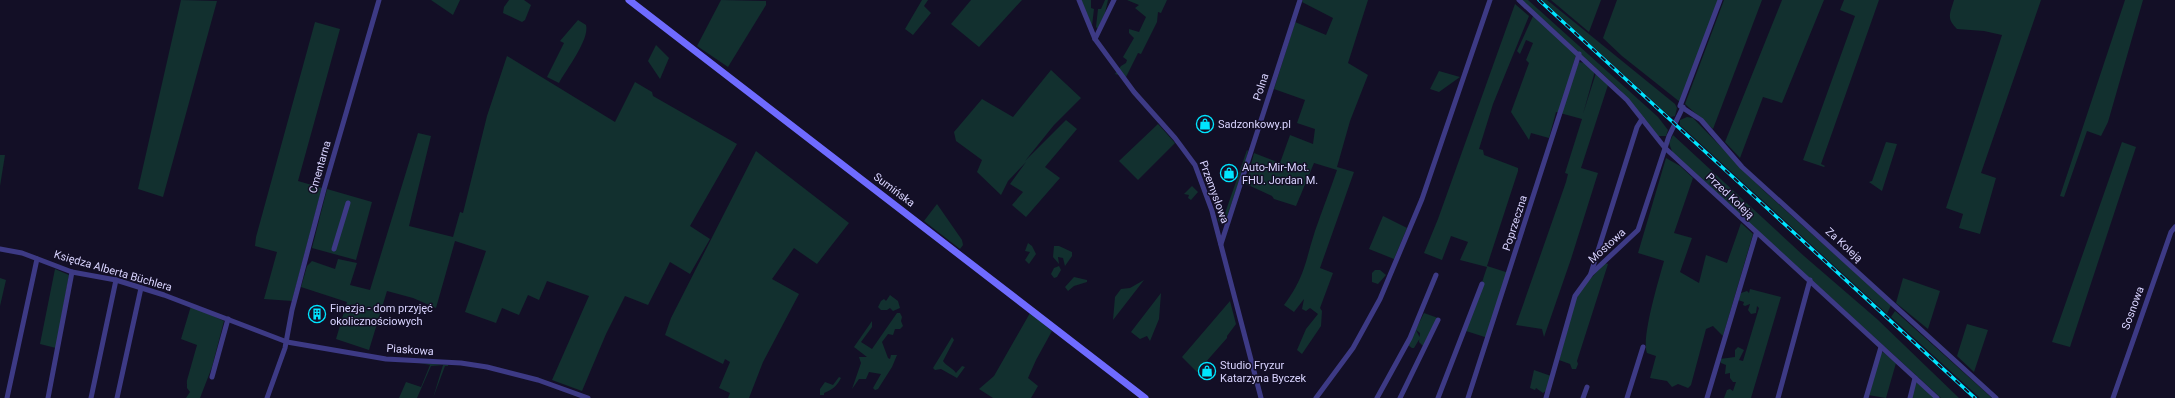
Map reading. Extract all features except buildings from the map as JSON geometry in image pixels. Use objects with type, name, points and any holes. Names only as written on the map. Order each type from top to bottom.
[{"type":"street","name":"Cmentarna","points":[[287,342],[292,310],[324,189],[379,0]]},
{"type":"street","name":"Sumińska","points":[[629,0],[1145,398]]},
{"type":"street","name":"Przemysłowa","points":[[1079,0],[1095,39],[1134,92],[1174,137],[1195,165],[1216,226],[1261,398]]},
{"type":"street","points":[[1095,39],[1114,0]]},
{"type":"street","name":"Polna","points":[[1221,244],[1300,0]]},
{"type":"street","points":[[1316,398],[1353,348],[1380,299],[1422,199],[1490,0]]},
{"type":"street","name":"Przed Koleją","points":[[1519,0],[1627,100],[1665,148],[1756,234],[1810,280],[1938,398]]},
{"type":"street","name":"Mostowa","points":[[1546,398],[1575,296],[1591,274],[1638,230],[1665,148],[1682,107],[1720,0]]},
{"type":"street","name":"Poprzeczna","points":[[1468,398],[1579,54]]},
{"type":"street","name":"Za Koleją","points":[[1682,107],[1701,120],[1742,167],[1996,398]]},
{"type":"street","points":[[1591,274],[1637,127],[1642,119]]},
{"type":"street","points":[[334,249],[348,203]]},
{"type":"street","points":[[1216,226],[1227,225]]},
{"type":"street","name":"Sosnowa","points":[[2113,398],[2168,239],[2175,227]]},
{"type":"street","points":[[1707,398],[1756,234]]},
{"type":"street","name":"Księdza Alberta Büchlera","points":[[0,249],[17,252],[72,272],[116,280],[180,300],[287,342]]},
{"type":"street","points":[[7,398],[37,259]]},
{"type":"street","points":[[48,398],[72,272]]},
{"type":"street","points":[[1376,398],[1410,338],[1436,275]]},
{"type":"street","points":[[91,398],[116,280]]},
{"type":"street","points":[[1778,398],[1810,280]]},
{"type":"street","points":[[1438,398],[1482,284]]},
{"type":"street","points":[[117,398],[141,288]]},
{"type":"street","points":[[212,377],[228,319]]},
{"type":"street","points":[[1400,398],[1438,320]]},
{"type":"street","points":[[267,398],[287,342]]},
{"type":"street","name":"Piaskowa","points":[[287,342],[372,358],[487,367],[533,378],[588,398]]},
{"type":"street","points":[[1627,398],[1642,347]]},
{"type":"street","points":[[1866,398],[1882,347]]},
{"type":"street","points":[[1910,398],[1915,378]]},
{"type":"street","points":[[1583,398],[1587,387]]},
{"type":"green space","points":[[181,0],[217,1],[163,197],[138,189]]},
{"type":"green space","points":[[431,0],[460,0],[453,15]]},
{"type":"green space","points":[[509,0],[524,0],[531,5],[525,20],[522,22],[503,13],[504,7]]},
{"type":"green space","points":[[721,0],[766,1],[766,5],[728,67],[697,46]]},
{"type":"green space","points":[[922,0],[928,0],[924,6],[931,13],[913,35],[905,29]]},
{"type":"green space","points":[[971,0],[1022,0],[979,47],[951,24]]},
{"type":"green space","points":[[1081,0],[1091,0],[1091,8],[1094,9],[1092,26]]},
{"type":"green space","points":[[1105,0],[1108,0],[1105,13],[1098,29],[1096,27],[1098,9],[1101,9]]},
{"type":"green space","points":[[1127,0],[1167,0],[1161,13],[1158,12],[1157,22],[1141,54],[1138,53],[1126,77],[1115,74],[1121,66],[1126,63],[1127,60],[1123,57],[1134,38],[1129,33],[1129,29],[1139,32],[1146,17],[1135,8],[1139,5]]},
{"type":"green space","points":[[1303,0],[1368,0],[1348,63],[1368,75],[1350,121],[1337,167],[1354,172],[1320,268],[1333,273],[1320,308],[1322,311],[1321,326],[1302,354],[1297,350],[1306,329],[1318,314],[1310,308],[1306,311],[1302,309],[1304,299],[1294,312],[1284,305],[1300,277],[1337,170],[1314,163],[1296,206],[1274,199],[1272,196],[1246,184],[1254,153],[1280,163],[1290,135],[1313,144],[1315,129],[1297,123],[1305,100],[1274,89],[1295,22],[1326,35],[1333,18],[1302,2]]},
{"type":"green space","points":[[1522,0],[1528,0],[1658,117],[1668,130],[1666,136],[1656,136],[1620,90]]},
{"type":"green space","points":[[1542,0],[1547,0],[1675,104],[1677,108],[1675,116],[1671,117],[1666,113]]},
{"type":"green space","points":[[1551,0],[1601,0],[1589,32]]},
{"type":"green space","points":[[1617,0],[1718,0],[1680,102],[1622,56],[1603,38]]},
{"type":"green space","points":[[1724,0],[1762,0],[1713,129],[1685,104]]},
{"type":"green space","points":[[1782,0],[1824,0],[1782,103],[1763,97],[1740,158],[1725,142]]},
{"type":"green space","points":[[1844,0],[1879,0],[1821,164],[1825,166],[1824,167],[1803,160],[1855,16],[1840,10]]},
{"type":"green space","points":[[1954,0],[2041,0],[1981,173],[1996,178],[1980,234],[1959,228],[1963,214],[1946,208],[2002,35],[1984,31],[1957,29],[1950,19],[1950,12]]},
{"type":"green space","points":[[2125,0],[2143,0],[2108,122],[2101,136],[2087,131],[2064,197],[2060,196]]},
{"type":"green space","points":[[1515,4],[1529,16],[1493,104],[1479,149],[1483,150],[1484,155],[1518,168],[1487,266],[1509,273],[1488,338],[1466,331],[1487,267],[1460,260],[1468,242],[1451,236],[1442,260],[1424,253],[1438,219]]},
{"type":"green space","points":[[1534,14],[1576,55],[1559,112],[1556,112],[1549,138],[1531,133],[1529,140],[1511,112],[1529,63],[1526,60],[1533,43],[1526,40],[1520,54],[1517,51]]},
{"type":"green space","points":[[578,20],[586,25],[584,38],[577,54],[559,83],[547,77],[564,43],[560,41]]},
{"type":"green space","points":[[315,22],[340,29],[298,181],[322,188],[292,301],[264,299],[277,252],[255,246],[256,237]]},
{"type":"green space","points":[[656,45],[669,58],[660,79],[648,61]]},
{"type":"green space","points":[[507,56],[615,122],[635,82],[652,92],[653,96],[737,144],[690,226],[710,239],[690,274],[670,262],[648,305],[625,296],[606,334],[582,391],[552,380],[589,296],[547,281],[539,300],[528,295],[519,315],[502,308],[496,323],[465,312],[486,251],[455,241],[436,308],[413,298],[387,291],[369,350],[336,339],[347,302],[301,287],[307,266],[312,261],[335,269],[338,259],[357,263],[350,285],[370,290],[418,133],[431,136],[409,226],[453,237],[460,212],[463,213],[487,116]]},
{"type":"green space","points":[[1579,62],[1585,63],[1595,71],[1583,114],[1596,73],[1608,85],[1581,168],[1598,173],[1571,259],[1544,337],[1542,329],[1516,325],[1566,182],[1568,174],[1565,173],[1582,119],[1560,113]]},
{"type":"green space","points":[[1051,70],[1081,98],[1054,125],[1025,161],[1066,120],[1077,129],[1045,167],[1060,178],[1026,217],[1012,205],[1023,192],[1010,184],[1026,162],[1008,181],[1001,195],[977,172],[982,160],[956,141],[954,132],[982,99],[1013,117]]},
{"type":"green space","points":[[1439,71],[1460,77],[1439,92],[1430,89]]},
{"type":"green space","points":[[1687,117],[1693,118],[1763,190],[1891,305],[1887,314],[1680,125],[1680,120]]},
{"type":"green space","points":[[1158,124],[1175,143],[1138,180],[1119,161]]},
{"type":"green space","points":[[1673,135],[1804,256],[1877,319],[1959,398],[1941,398],[1673,154],[1669,143]]},
{"type":"green space","points":[[1886,142],[1897,144],[1882,191],[1869,182],[1872,181]]},
{"type":"green space","points":[[2122,142],[2136,147],[2070,347],[2052,342]]},
{"type":"green space","points":[[1247,150],[1246,160],[1226,220],[1224,223],[1220,223],[1218,220],[1219,217],[1223,219]]},
{"type":"green space","points":[[756,151],[849,223],[817,264],[794,248],[772,279],[799,294],[763,362],[749,398],[728,398],[730,393],[719,388],[730,362],[725,359],[723,364],[665,335],[671,318]]},
{"type":"green space","points":[[0,155],[5,155],[0,186]]},
{"type":"green space","points":[[1666,158],[1680,166],[1693,178],[1674,233],[1692,238],[1680,272],[1699,283],[1706,255],[1727,263],[1741,223],[1753,234],[1723,336],[1713,326],[1706,329],[1691,385],[1688,388],[1678,384],[1672,387],[1667,381],[1650,378],[1656,356],[1647,353],[1646,345],[1646,335],[1651,308],[1664,261],[1638,253]]},
{"type":"green space","points":[[1192,186],[1198,192],[1191,200],[1188,198],[1189,195],[1184,194]]},
{"type":"green space","points":[[327,189],[372,202],[356,260],[312,248]]},
{"type":"green space","points":[[937,204],[962,240],[963,245],[960,249],[924,221]]},
{"type":"green space","points":[[1383,216],[1407,228],[1394,259],[1369,249]]},
{"type":"green space","points":[[1028,243],[1032,246],[1036,254],[1029,264],[1025,260],[1030,252],[1025,251]]},
{"type":"green space","points":[[1054,246],[1059,246],[1072,252],[1072,256],[1065,266],[1063,258],[1058,257],[1059,264],[1053,257]]},
{"type":"green space","points":[[1605,263],[1608,264],[1577,361],[1578,364],[1576,369],[1572,369],[1570,364],[1559,360],[1574,304],[1580,290]]},
{"type":"green space","points":[[1059,266],[1061,270],[1057,277],[1054,278],[1051,274],[1054,268]]},
{"type":"green space","points":[[55,269],[69,275],[56,348],[40,344]]},
{"type":"green space","points":[[1375,270],[1380,270],[1386,275],[1378,284],[1372,282],[1372,273]]},
{"type":"green space","points":[[1074,277],[1087,280],[1087,282],[1074,286],[1068,291],[1065,287]]},
{"type":"green space","points":[[0,278],[6,280],[0,306]]},
{"type":"green space","points":[[1903,278],[1940,291],[1928,329],[1896,303]]},
{"type":"green space","points":[[1144,280],[1113,320],[1115,297],[1121,289],[1130,288]]},
{"type":"green space","points":[[1750,289],[1781,297],[1751,398],[1724,398],[1727,390],[1730,389],[1733,391],[1736,382],[1733,382],[1730,378],[1730,373],[1725,374],[1726,365],[1721,363],[1720,359],[1735,357],[1735,350],[1738,347],[1744,350],[1739,360],[1743,361],[1759,308],[1757,306],[1756,313],[1751,314],[1748,310],[1750,304],[1745,306],[1743,305],[1744,302],[1738,300],[1741,293],[1747,291],[1749,293]]},
{"type":"green space","points":[[1161,293],[1159,319],[1150,341],[1147,336],[1140,339],[1131,332]]},
{"type":"green space","points":[[890,295],[898,301],[900,308],[893,311],[890,308],[887,310],[881,310],[878,307],[881,301],[884,299],[886,301]]},
{"type":"green space","points":[[1230,301],[1236,324],[1227,338],[1197,372],[1182,357]]},
{"type":"green space","points":[[191,306],[224,321],[212,367],[200,398],[186,398],[190,392],[187,388],[187,381],[184,391],[197,345],[181,339]]},
{"type":"green space","points":[[1895,311],[1992,398],[1980,398],[1891,317]]},
{"type":"green space","points":[[897,313],[900,313],[902,317],[901,321],[903,326],[900,329],[895,329],[893,335],[888,334],[882,342],[888,358],[890,359],[891,355],[897,355],[892,367],[878,389],[875,390],[873,388],[881,374],[869,372],[866,379],[859,379],[852,389],[861,363],[859,357],[867,357],[854,347],[872,321],[872,327],[861,342],[872,349]]},
{"type":"green space","points":[[1030,313],[1052,331],[1028,378],[1038,386],[1031,398],[993,398],[979,389],[994,376]]},
{"type":"green space","points":[[1424,313],[1438,318],[1423,346],[1419,342],[1419,339],[1414,348],[1408,345]]},
{"type":"green space","points":[[1967,324],[1988,330],[1974,372],[1957,356]]},
{"type":"green space","points":[[952,337],[954,340],[943,361],[956,373],[962,366],[965,367],[957,378],[941,369],[935,370],[933,368]]},
{"type":"green space","points":[[1883,352],[1896,363],[1886,398],[1868,395],[1881,353]]},
{"type":"green space","points":[[419,363],[448,365],[445,366],[433,398],[443,365],[431,366],[417,398],[399,398],[406,382],[421,387],[430,365]]},
{"type":"green space","points":[[1534,370],[1551,376],[1546,391],[1543,393],[1536,388],[1535,390],[1530,388]]},
{"type":"green space","points":[[839,377],[841,378],[834,387],[824,393],[824,395],[820,395],[820,389],[825,382],[833,385]]},
{"type":"green space","points":[[1915,381],[1935,398],[1911,398]]},
{"type":"railway","points":[[1539,0],[1975,398]]},
{"type":"place","name":"Sadzonkowy.pl","points":[[1205,124]]},
{"type":"place","name":"Auto-Mir-Mot. FHU. Jordan M.","points":[[1229,173]]},
{"type":"place","name":"Finezja - dom przyjęć okolicznościowych","points":[[317,314]]},
{"type":"place","name":"Studio Fryzur Katarzyna Byczek","points":[[1207,371]]}]
